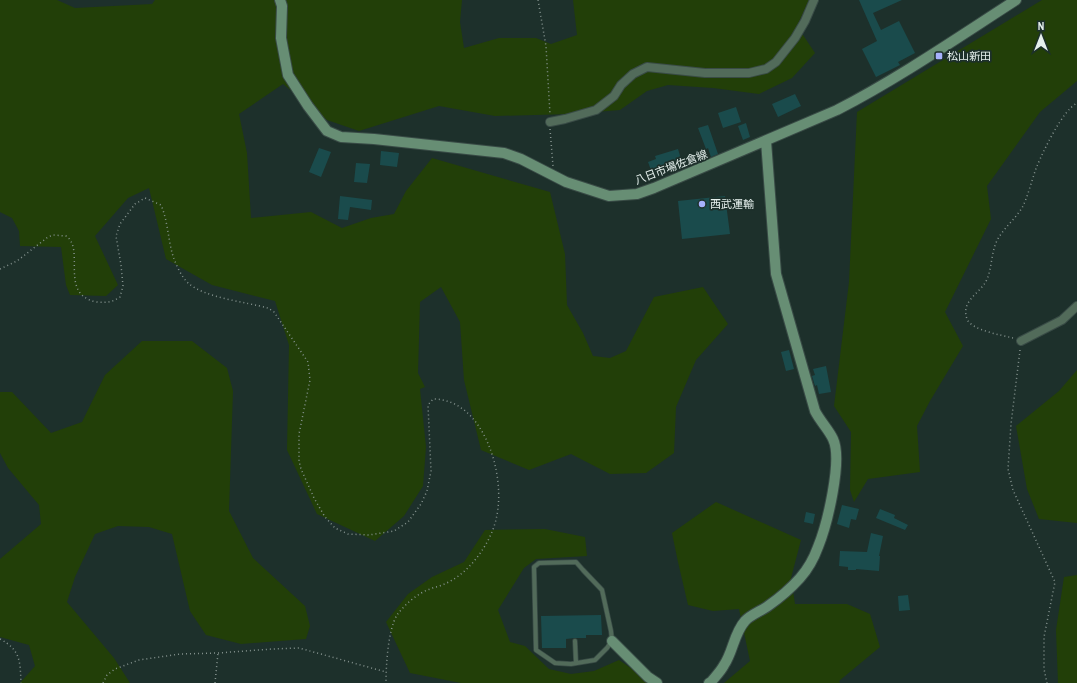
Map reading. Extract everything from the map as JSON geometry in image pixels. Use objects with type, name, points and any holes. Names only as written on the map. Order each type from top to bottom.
[{"type":"main road","name":"八日市場佐倉線","points":[[280,0],[282,6],[281,38],[288,75],[308,106],[327,131],[340,137],[374,139],[504,153],[521,159],[586,190],[609,196],[637,194],[654,188],[837,110],[859,99],[905,71],[1016,0]]},
{"type":"main road","points":[[709,683],[724,665],[740,627],[746,620],[770,605],[799,579],[810,564],[824,531],[836,468],[836,452],[833,439],[820,422],[814,411],[776,274],[766,141]]},
{"type":"main road","points":[[612,641],[648,677],[657,683]]},
{"type":"street","points":[[550,122],[596,110],[614,96],[621,86],[633,74],[647,67],[705,73],[749,73],[766,69],[776,62],[795,38],[805,21],[814,0]]},
{"type":"street","points":[[1021,341],[1062,320],[1077,306]]},
{"type":"lane","points":[[576,562],[602,590],[612,641],[608,648],[594,660],[576,663],[555,663],[536,650],[534,567],[539,563],[576,562]]},
{"type":"lane","points":[[575,641],[576,663]]},
{"type":"path","points":[[538,0],[546,46],[553,175]]},
{"type":"path","points":[[1047,683],[1044,669],[1044,637],[1055,582],[1013,490],[1008,469],[1011,424],[1021,341],[976,328],[967,320],[965,310],[967,303],[985,283],[998,238],[1022,207],[1037,166],[1057,126],[1062,117],[1072,106],[1077,103]]},
{"type":"path","points":[[0,269],[17,261],[48,237],[53,235],[66,236],[73,243],[74,274],[81,293],[92,301],[103,303],[114,301],[120,297],[123,286],[116,236],[120,224],[135,204],[145,198],[161,205],[164,212],[173,256],[182,275],[188,283],[197,289],[213,295],[268,308],[274,312],[308,362],[310,380],[299,434],[299,461],[301,469],[324,517],[336,528],[348,534],[369,535],[394,532],[408,522],[421,504],[427,491],[431,471],[428,405],[433,399],[442,399],[454,403],[467,413],[487,440],[494,457],[498,481],[498,508],[493,532],[484,549],[464,572],[441,585],[417,595],[397,615],[389,641],[386,683]]},
{"type":"path","points":[[0,638],[11,645],[16,652],[20,662],[21,683]]},
{"type":"path","points":[[103,683],[107,675],[115,669],[139,660],[180,654],[299,648],[386,672]]},
{"type":"path","points":[[215,683],[218,653]]},
{"type":"green space","points":[[0,0],[57,0],[75,8],[152,4],[155,0],[462,0],[460,22],[464,48],[499,38],[536,38],[551,44],[577,35],[573,0],[809,0],[797,26],[815,53],[792,78],[759,94],[713,88],[668,85],[647,91],[620,110],[571,114],[495,116],[439,106],[359,131],[327,120],[283,84],[239,114],[247,153],[251,218],[311,212],[342,228],[371,218],[394,214],[406,191],[432,158],[550,192],[565,254],[567,305],[583,333],[593,356],[610,358],[626,351],[654,297],[703,287],[728,324],[696,360],[676,407],[674,453],[646,473],[610,474],[571,454],[529,470],[481,450],[464,380],[460,322],[441,287],[420,302],[418,373],[425,387],[420,389],[426,447],[423,486],[404,516],[375,541],[317,514],[287,450],[289,345],[275,301],[212,285],[166,259],[149,188],[128,198],[95,236],[118,285],[106,296],[70,295],[66,285],[61,247],[20,246],[19,231],[12,218],[0,212]]},
{"type":"green space","points":[[1042,0],[1077,0],[1077,81],[1040,112],[987,186],[991,219],[945,312],[963,346],[917,426],[920,472],[868,479],[854,502],[850,490],[851,432],[834,406],[849,282],[857,112]]},
{"type":"green space","points":[[142,341],[192,341],[227,368],[233,391],[229,511],[253,558],[305,606],[310,626],[306,639],[241,644],[206,635],[190,611],[172,534],[149,527],[118,526],[95,534],[75,577],[67,602],[114,658],[130,683],[20,683],[35,666],[29,645],[0,637],[0,559],[41,524],[39,505],[8,468],[0,453],[0,392],[12,392],[51,433],[82,422],[105,375]]},
{"type":"green space","points":[[1077,370],[1077,523],[1039,519],[1027,489],[1016,426],[1059,391]]},
{"type":"green space","points":[[716,502],[801,540],[791,578],[795,604],[847,604],[870,614],[880,647],[839,681],[840,683],[724,683],[750,661],[739,609],[713,611],[688,605],[672,533]]},
{"type":"green space","points":[[545,529],[585,537],[587,556],[536,559],[524,568],[498,610],[510,642],[525,646],[549,669],[571,674],[594,671],[619,660],[653,683],[461,683],[410,673],[386,622],[408,594],[432,577],[464,562],[485,530]]},
{"type":"green space","points":[[1077,575],[1077,683],[1058,683],[1056,630],[1064,577]]},
{"type":"building","points":[[859,0],[902,0],[873,13],[881,30],[899,21],[915,53],[898,62],[900,65],[876,77],[862,49],[877,41]]},
{"type":"building","points":[[795,94],[801,106],[778,117],[772,104]]},
{"type":"building","points":[[736,107],[741,122],[723,128],[718,113]]},
{"type":"building","points":[[746,123],[750,137],[743,140],[738,126]]},
{"type":"building","points":[[708,125],[718,154],[711,157],[708,148],[706,149],[698,128]]},
{"type":"building","points":[[319,148],[331,152],[321,177],[309,172]]},
{"type":"building","points":[[678,149],[681,159],[672,163],[673,167],[652,173],[648,162],[656,159],[655,156]]},
{"type":"building","points":[[381,151],[399,153],[397,167],[380,165]]},
{"type":"building","points":[[356,163],[370,164],[367,183],[354,182]]},
{"type":"building","points":[[340,196],[372,200],[371,210],[350,207],[348,220],[338,219]]},
{"type":"building","points":[[725,196],[730,234],[682,239],[678,201]]},
{"type":"building","points":[[789,350],[794,369],[786,371],[781,352]]},
{"type":"building","points":[[826,366],[831,392],[819,394],[817,385],[815,386],[812,376],[815,375],[813,369]]},
{"type":"building","points":[[842,505],[859,509],[856,520],[851,519],[849,528],[837,524]]},
{"type":"building","points":[[880,509],[895,515],[894,518],[908,525],[905,530],[876,518]]},
{"type":"building","points":[[806,512],[815,514],[813,524],[804,522]]},
{"type":"building","points":[[871,533],[883,536],[879,556],[879,571],[856,569],[848,570],[848,567],[839,566],[840,551],[867,552]]},
{"type":"building","points":[[908,595],[910,610],[899,611],[898,596]]},
{"type":"building","points":[[601,615],[602,635],[586,635],[586,638],[566,639],[566,648],[542,648],[541,616]]},
{"type":"place","name":"松山新田","points":[[939,56]]},
{"type":"place","name":"西武運輸","points":[[702,204]]}]
